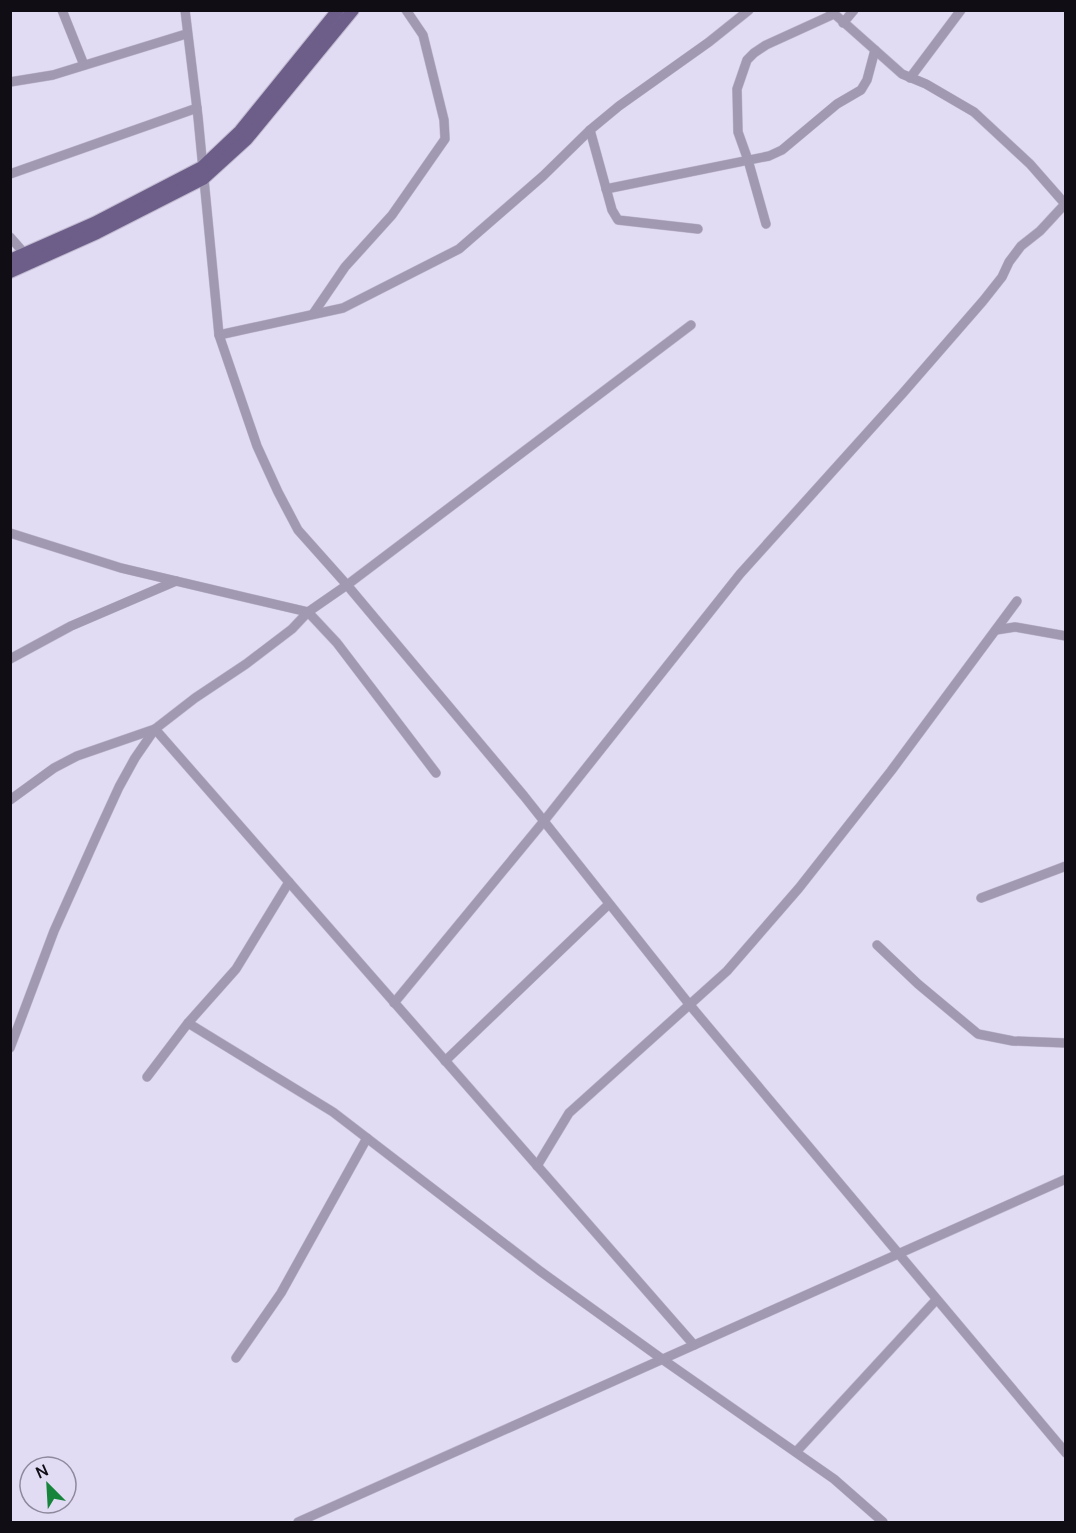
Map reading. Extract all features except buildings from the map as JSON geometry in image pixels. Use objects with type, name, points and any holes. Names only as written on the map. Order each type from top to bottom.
[{"type":"main road","points":[[10,260],[202,173],[240,131],[338,10]]},
{"type":"main road","points":[[10,272],[107,228],[202,173],[247,139],[353,10]]},
{"type":"street","points":[[62,10],[84,65]]},
{"type":"street","points":[[185,10],[219,335],[257,446],[298,530],[347,585],[544,821],[689,1004],[1065,1453]]},
{"type":"street","points":[[313,314],[345,267],[392,215],[445,139],[444,120],[423,35],[406,10]]},
{"type":"street","points":[[219,335],[343,308],[459,249],[619,106],[709,42],[749,10]]},
{"type":"street","points":[[843,23],[854,10]]},
{"type":"street","points":[[909,78],[960,10]]},
{"type":"street","points":[[394,1003],[544,821],[740,574],[983,301],[1002,277],[1020,246],[1040,231],[1065,205],[1030,164],[974,112],[926,84],[902,74],[832,12],[766,45],[747,60],[737,89],[738,132],[766,224]]},
{"type":"street","points":[[10,82],[53,75],[186,34]]},
{"type":"street","points":[[606,189],[769,156],[782,150],[837,104],[861,90],[867,80],[875,50]]},
{"type":"street","points":[[10,174],[196,108]]},
{"type":"street","points":[[590,130],[612,210],[618,220],[698,229]]},
{"type":"street","points":[[10,237],[25,254]]},
{"type":"street","points":[[10,800],[54,768],[76,756],[155,729],[195,698],[246,664],[292,629],[308,612],[691,325]]},
{"type":"street","points":[[10,533],[121,568],[308,612],[337,644],[436,773]]},
{"type":"street","points":[[10,659],[71,626],[176,581]]},
{"type":"street","points":[[537,1166],[569,1113],[727,971],[799,888],[891,771],[1017,601]]},
{"type":"street","points":[[996,630],[1015,627],[1065,636]]},
{"type":"street","points":[[155,729],[694,1345]]},
{"type":"street","points":[[10,1048],[54,931],[97,835],[119,787],[155,729]]},
{"type":"street","points":[[981,898],[1065,866]]},
{"type":"street","points":[[147,1077],[188,1023],[236,969],[289,882]]},
{"type":"street","points":[[445,1061],[609,904]]},
{"type":"street","points":[[877,945],[918,984],[978,1034],[1013,1041],[1065,1043]]},
{"type":"street","points":[[188,1023],[333,1112],[540,1271],[834,1479],[883,1522]]},
{"type":"street","points":[[236,1359],[281,1293],[368,1138]]},
{"type":"street","points":[[298,1522],[1065,1179]]},
{"type":"street","points":[[796,1452],[936,1300]]}]
